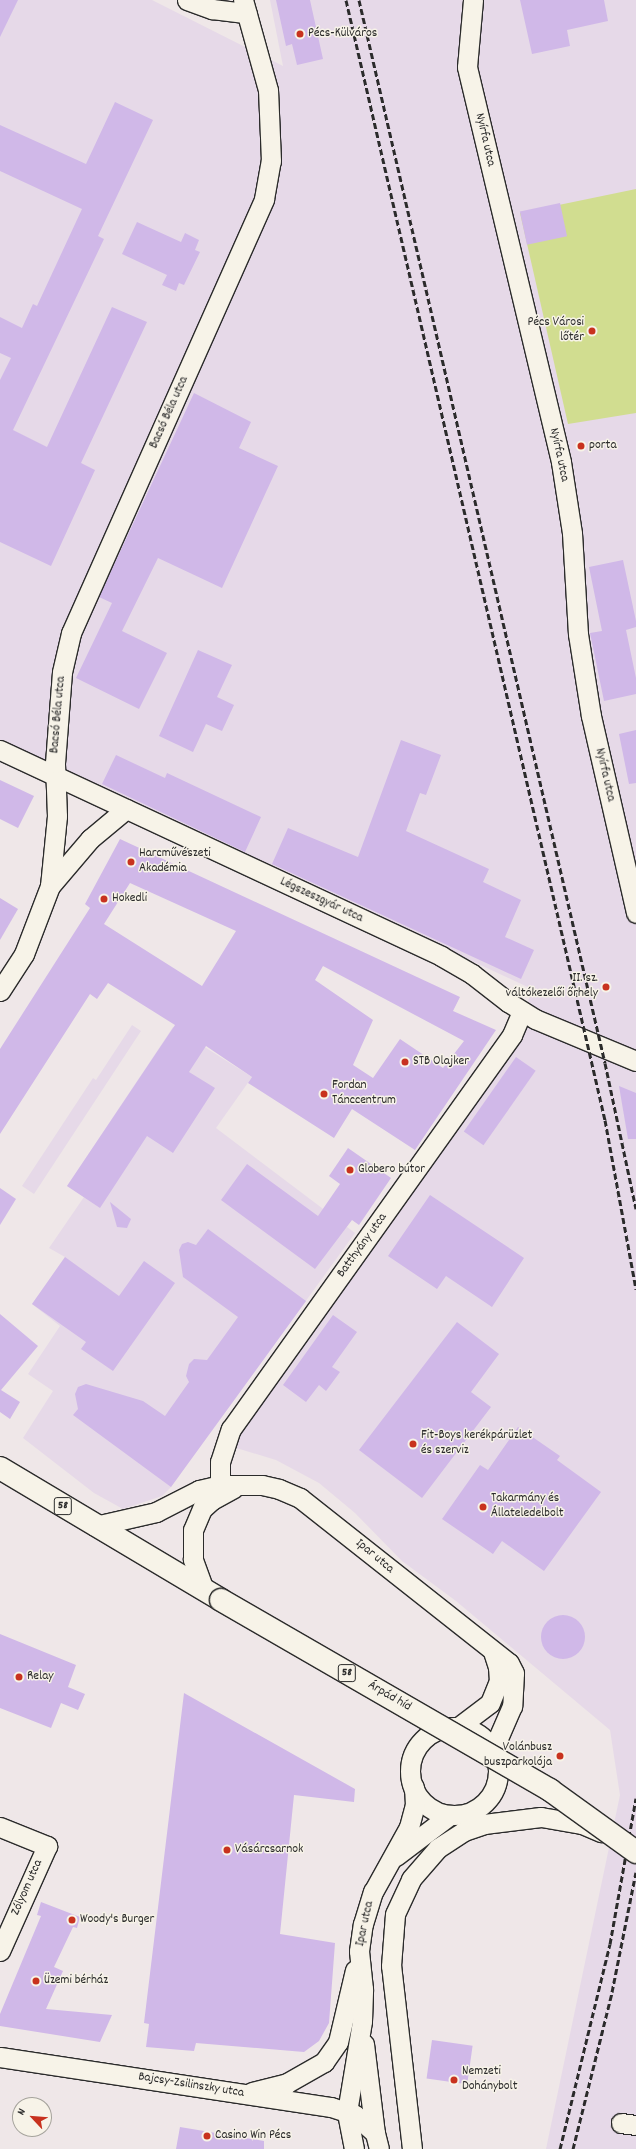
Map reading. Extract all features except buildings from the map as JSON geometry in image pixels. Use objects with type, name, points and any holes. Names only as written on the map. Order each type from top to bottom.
[{"type":"main road","name":"58","points":[[0,1468],[95,1526]]},
{"type":"main road","name":"Árpád híd","points":[[95,1526],[550,1790],[636,1852]]},
{"type":"street","name":"Nyírfa utca","points":[[472,0],[467,67],[561,462],[572,533],[578,634],[591,716],[636,913]]},
{"type":"street","points":[[195,1],[234,14],[245,6]]},
{"type":"street","name":"Bacsó Béla utca","points":[[50,886],[58,816],[56,776],[62,672],[71,633],[264,199],[271,161],[268,90],[245,6]]},
{"type":"street","name":"Légszeszgyár utca","points":[[0,750],[441,956],[472,974],[522,1012],[636,1061]]},
{"type":"street","points":[[0,991],[24,954],[50,886],[90,838],[126,809]]},
{"type":"street","name":"Batthyány utca","points":[[220,1485],[220,1462],[230,1429],[504,1047],[512,1035],[522,1012]]},
{"type":"street","points":[[212,1595],[193,1559],[192,1542],[197,1517],[212,1500],[244,1484]]},
{"type":"street","name":"Ipar utca","points":[[95,1526],[156,1512],[199,1490],[220,1485],[244,1484],[279,1489],[300,1498],[493,1652],[509,1663],[514,1673],[515,1684],[512,1706],[493,1750]]},
{"type":"street","name":"Ipar utca","points":[[377,2141],[362,2021],[363,1989],[359,1951],[363,1924],[373,1892],[395,1857],[413,1816],[414,1787],[412,1763],[420,1745],[437,1732],[457,1728],[490,1703],[499,1681],[498,1667],[493,1652]]},
{"type":"street","name":"Ipar utca","points":[[395,1857],[450,1815],[469,1812],[488,1799],[497,1779],[498,1764],[493,1750],[478,1735],[457,1728]]},
{"type":"street","points":[[414,1787],[428,1806],[450,1815]]},
{"type":"street","points":[[412,2149],[393,2002],[392,1942],[395,1914],[402,1895],[426,1860],[444,1843],[464,1831],[505,1820],[555,1818],[582,1824],[619,1840]]},
{"type":"street","name":"Zólyom utca","points":[[0,1827],[47,1846],[0,1951]]},
{"type":"street","points":[[241,2095],[287,2084],[324,2062],[338,2042],[359,1951]]},
{"type":"street","name":"Ipar utca","points":[[354,2149],[339,2109],[362,2021]]},
{"type":"street","name":"Bajcsy-Zsilinszky utca","points":[[0,2057],[339,2109],[355,2115],[377,2141]]},
{"type":"shaded area","points":[[0,0],[152,0],[283,66],[270,0],[636,0],[636,2149],[546,2149],[620,1795],[610,1730],[456,1601],[402,1561],[355,1513],[319,1483],[276,1460],[230,1446],[517,1037],[532,989],[0,741]]},
{"type":"shaded area","points":[[132,1025],[141,1031],[34,1194],[22,1186],[93,1078],[96,1080]]},
{"type":"shaded area","points":[[173,1027],[252,1077],[216,1128],[355,1233],[171,1487],[162,1496],[123,1509],[94,1493],[23,1438],[53,1391],[28,1374],[60,1326],[32,1304],[65,1257],[49,1248],[84,1197],[67,1186]]},
{"type":"green space","name":"Pécs Városi lőtér","points":[[636,189],[636,413],[568,424],[520,213]]},
{"type":"railway","points":[[346,0],[605,1120],[636,1289]]},
{"type":"railway","points":[[359,0],[605,1063],[636,1209]]},
{"type":"railway","points":[[560,2149],[610,1944],[636,1798]]},
{"type":"railway","points":[[573,2149],[612,1992],[636,1872]]},
{"type":"place","name":"Pécs-Külváros","points":[[300,34]]},
{"type":"place","name":"Pécs Városi lőtér","points":[[592,331]]},
{"type":"place","name":"porta","points":[[581,446]]},
{"type":"place","name":"Harcművészeti Akadémia","points":[[131,862]]},
{"type":"place","name":"Hokedli","points":[[104,899]]},
{"type":"place","name":"II. sz. váltókezelői őrhely","points":[[606,987]]},
{"type":"place","name":"STB Olajker","points":[[405,1062]]},
{"type":"place","name":"Fordan Tánccentrum","points":[[324,1094]]},
{"type":"place","name":"Globero bútor","points":[[350,1170]]},
{"type":"place","name":"Fit-Boys kerékpárüzlet és szerviz","points":[[413,1444]]},
{"type":"place","name":"Takarmány és Állateledelbolt","points":[[483,1507]]},
{"type":"place","name":"Relay","points":[[19,1677]]},
{"type":"place","name":"Volánbusz buszparkolója","points":[[560,1756]]},
{"type":"place","name":"Vásárcsarnok","points":[[227,1850]]},
{"type":"place","name":"Woody's Burger","points":[[72,1920]]},
{"type":"place","name":"Üzemi bérház","points":[[36,1981]]},
{"type":"place","name":"Nemzeti Dohánybolt","points":[[454,2080]]},
{"type":"place","name":"Casino Win Pécs","points":[[207,2136]]}]
